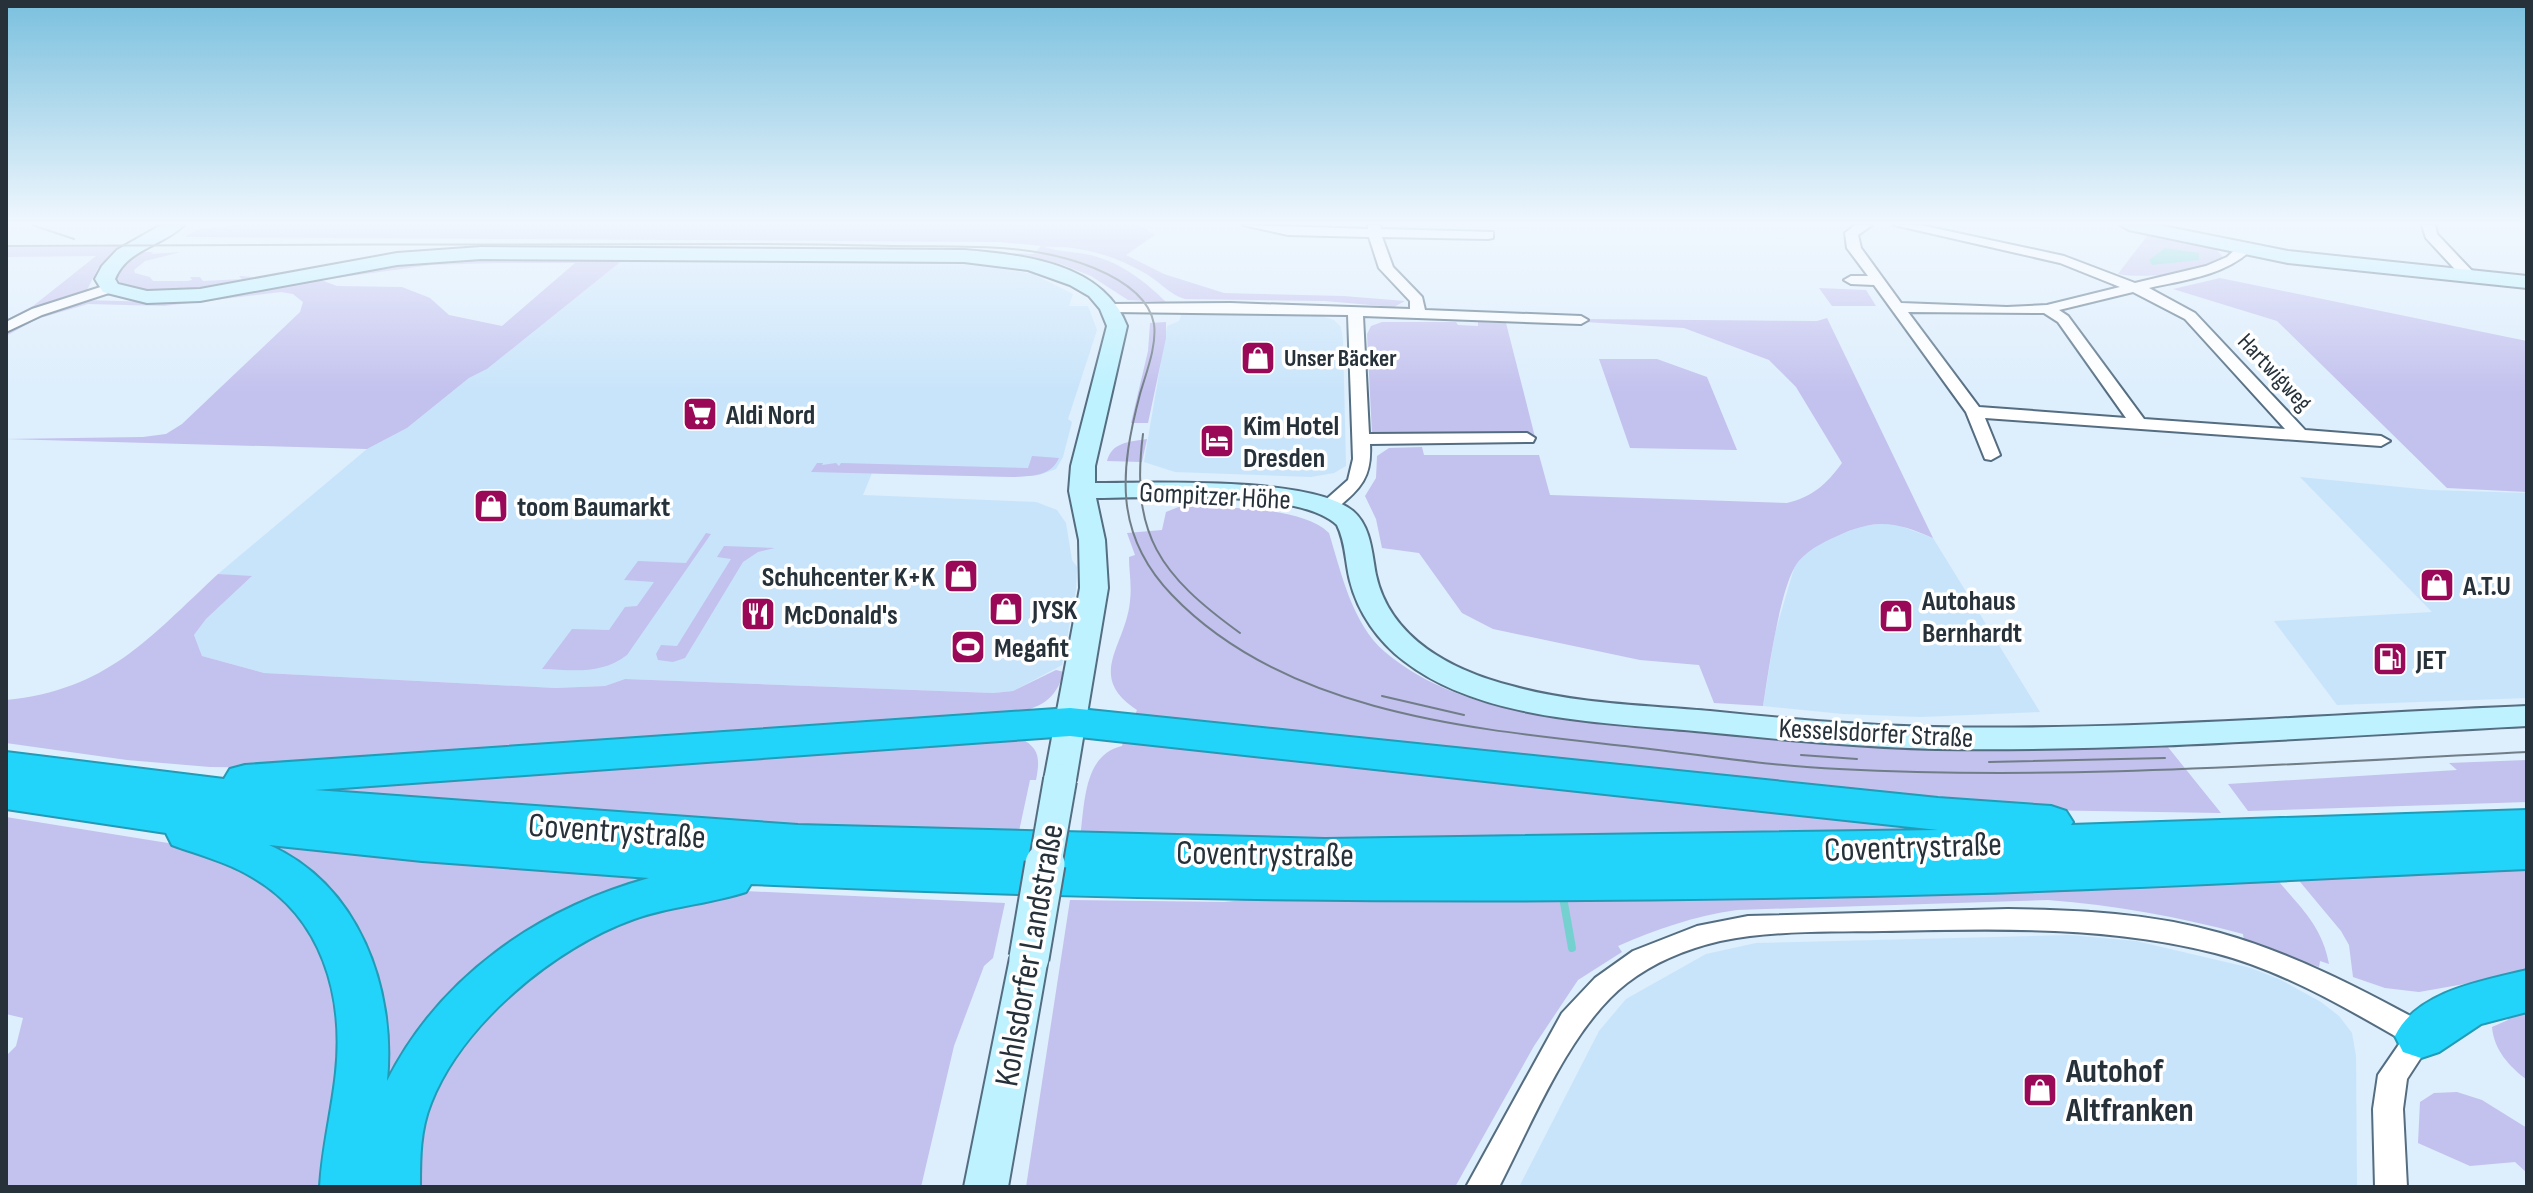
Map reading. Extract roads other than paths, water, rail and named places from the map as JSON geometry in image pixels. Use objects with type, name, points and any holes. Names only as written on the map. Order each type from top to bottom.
[{"type":"highway","points":[[6,794],[133,798],[353,774],[1070,722],[1938,814],[2236,835]]},
{"type":"highway","name":"Coventrystraße","points":[[6,767],[133,798],[342,809],[665,834],[798,842],[1325,856],[1894,848],[2527,826]]},
{"type":"highway","points":[[133,798],[315,835],[445,847],[799,869],[1287,881],[1912,877],[2527,852]]},
{"type":"highway","points":[[133,798],[291,878],[326,913],[358,988],[361,1014],[363,1056],[348,1153],[348,1187]]},
{"type":"highway","points":[[392,1187],[388,1160],[397,1125],[423,1064],[463,1011],[498,976],[542,944],[580,922],[633,900],[686,887],[799,869]]},
{"type":"highway","points":[[2421,1036],[2467,1006],[2527,991]]},
{"type":"street","points":[[106,281],[110,288]]},
{"type":"street","points":[[6,328],[37,312],[110,288],[147,297],[200,295],[278,281]]},
{"type":"street","points":[[1070,722],[1094,588],[1092,540],[1082,491],[1089,436],[1109,369],[1117,326],[1112,308],[1076,281]]},
{"type":"street","points":[[1396,281],[1417,300],[1418,316]]},
{"type":"street","points":[[1869,281],[1878,281],[1974,412],[1991,455]]},
{"type":"street","name":"Hartwigweg","points":[[2118,281],[2190,316],[2300,435]]},
{"type":"street","points":[[1897,307],[2007,311],[2047,309],[2166,281]]},
{"type":"street","points":[[1112,308],[1185,306],[1355,310],[1418,316],[1581,320]]},
{"type":"street","points":[[2047,309],[2063,319],[2139,424]]},
{"type":"street","name":"Gompitzer Höhe","points":[[1082,491],[1264,495],[1315,501],[1328,507],[1356,482],[1362,459],[1355,310]]},
{"type":"street","name":"Hartwigweg","points":[[1974,412],[2381,441]]},
{"type":"street","points":[[1360,439],[1527,438]]},
{"type":"street","name":"Kesselsdorfer Straße","points":[[1328,507],[1345,518],[1375,612],[1400,644],[1450,676],[1528,700],[1805,732],[1965,738],[2527,716]]},
{"type":"street","name":"Kohlsdorfer Landstraße","points":[[986,1187],[1070,722]]},
{"type":"street","points":[[1482,1187],[1557,1047],[1591,997],[1632,964],[1674,944],[1731,928],[1801,923],[2029,918],[2128,923],[2277,961],[2421,1036],[2393,1075],[2388,1109],[2391,1187]]},
{"type":"waterway","points":[[1564,903],[1572,948]]},
{"type":"tram line","points":[[1119,281],[1146,305],[1154,324],[1154,341],[1133,422],[1126,475],[1126,500],[1139,549],[1172,595],[1218,635],[1269,666],[1325,690],[1444,722],[1506,732],[1759,763],[1839,769],[2097,772],[2527,752]]},
{"type":"tram line","points":[[1143,434],[1141,500],[1157,550],[1189,592],[1240,633]]},
{"type":"tram line","points":[[1382,696],[1464,715]]},
{"type":"tram line","points":[[1801,755],[1857,759]]},
{"type":"tram line","points":[[1989,762],[2165,758]]},
{"type":"place","name":"Unser Bäcker","points":[[1258,358]]},
{"type":"place","name":"Aldi Nord","points":[[700,414]]},
{"type":"place","name":"Kim Hotel Dresden","points":[[1217,441]]},
{"type":"place","name":"toom Baumarkt","points":[[491,506]]},
{"type":"place","name":"Schuhcenter K+K","points":[[961,576]]},
{"type":"place","name":"A.T.U","points":[[2437,585]]},
{"type":"place","name":"JYSK","points":[[1006,609]]},
{"type":"place","name":"McDonald's","points":[[758,614]]},
{"type":"place","name":"Autohaus Bernhardt","points":[[1896,616]]},
{"type":"place","name":"Megafit","points":[[968,647]]},
{"type":"place","name":"JET","points":[[2390,659]]},
{"type":"place","name":"Autohof Altfranken","points":[[2040,1090]]}]
